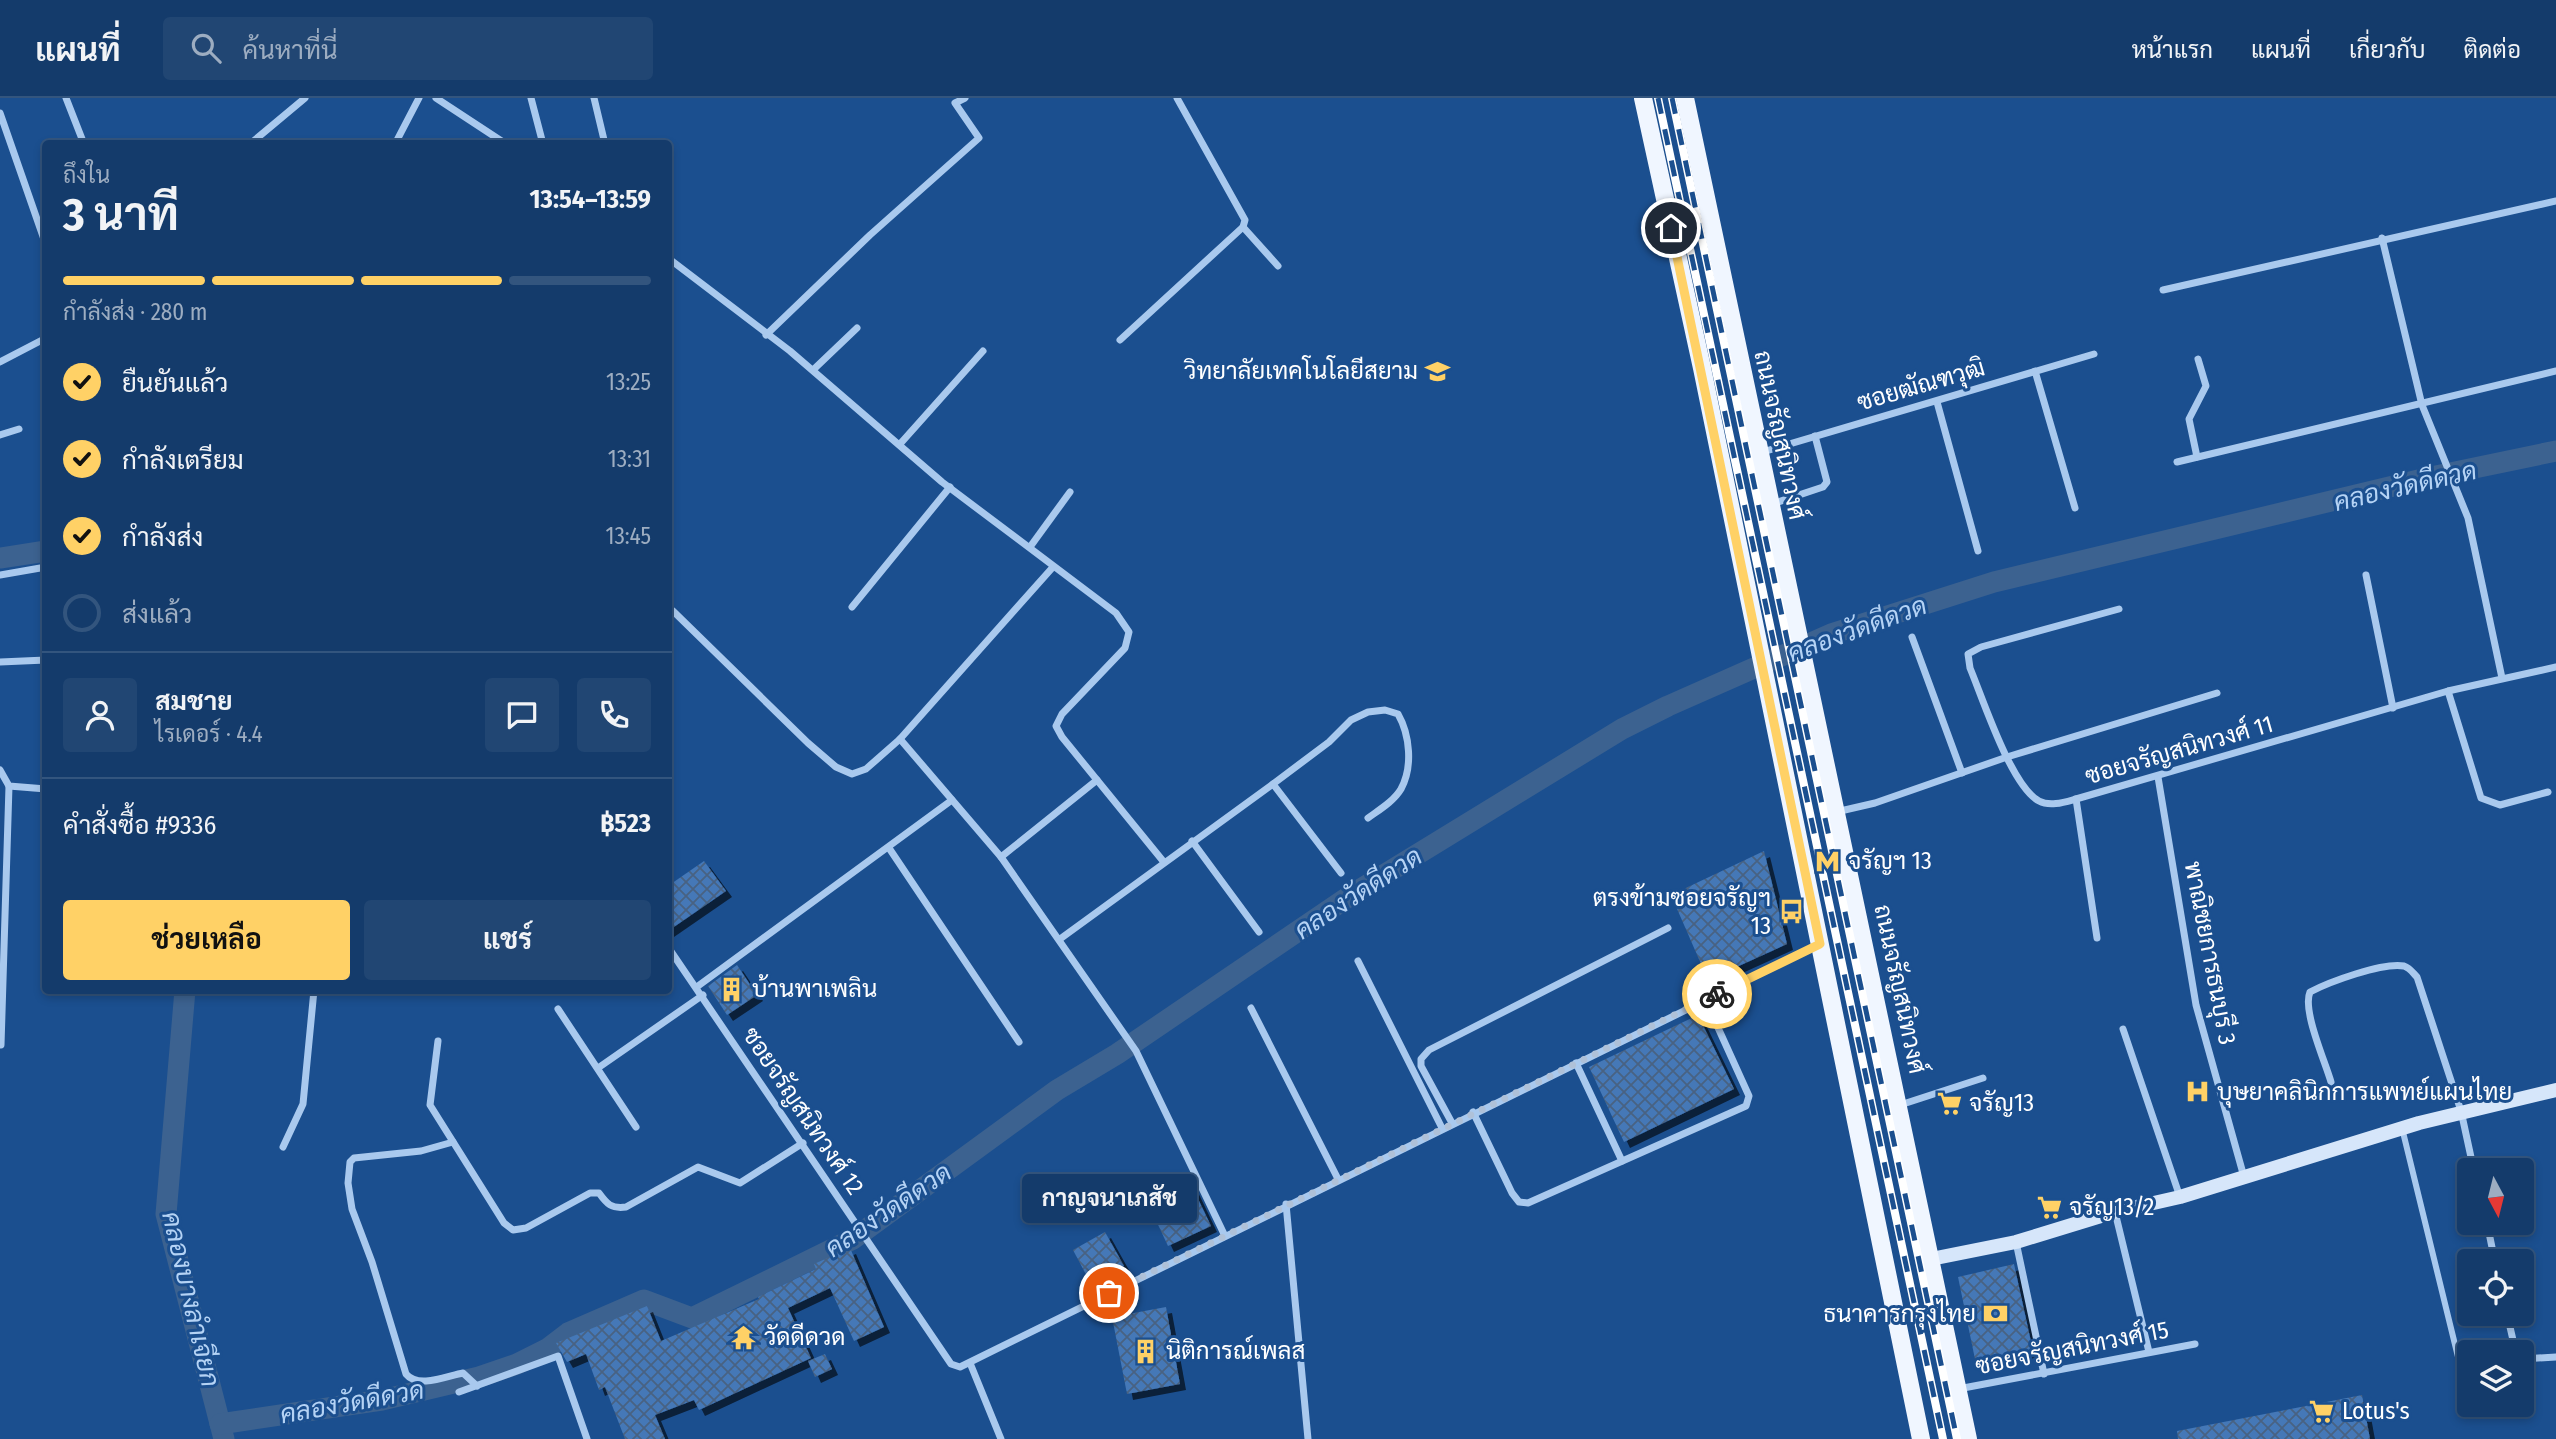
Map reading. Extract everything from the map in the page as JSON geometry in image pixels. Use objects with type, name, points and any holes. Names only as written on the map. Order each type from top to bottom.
[{"type":"main road","points":[[1643,98],[1702,368],[1921,1439]]},
{"type":"main road","name":"ถนนจรัญสนิทวงศ์","points":[[1685,98],[1769,505],[1900,1105],[1968,1439]]},
{"type":"main road","points":[[1931,1258],[2016,1242],[2115,1212],[2180,1197],[2461,1111],[2556,1090]]},
{"type":"street","points":[[66,98],[82,140]]},
{"type":"street","points":[[255,140],[305,98]]},
{"type":"street","points":[[397,140],[419,98]]},
{"type":"street","points":[[436,98],[500,140]]},
{"type":"street","points":[[531,98],[542,140]]},
{"type":"street","points":[[594,98],[605,140]]},
{"type":"street","points":[[766,335],[870,235],[979,138],[955,103],[965,98]]},
{"type":"street","points":[[1177,98],[1242,211],[1244,227],[1278,266]]},
{"type":"street","points":[[0,113],[42,234]]},
{"type":"street","points":[[2163,290],[2382,238],[2556,201]]},
{"type":"street","points":[[1120,340],[1244,227]]},
{"type":"street","points":[[2382,238],[2422,405],[2468,518],[2502,678]]},
{"type":"street","points":[[672,261],[813,370],[950,487],[1116,613],[1129,632],[1125,648],[1062,714],[1056,726],[1163,861]]},
{"type":"street","points":[[813,370],[856,328]]},
{"type":"street","points":[[0,362],[42,340]]},
{"type":"street","points":[[900,444],[983,351]]},
{"type":"street","name":"ซอยฒัณฑวุฒิ","points":[[1758,453],[2094,354]]},
{"type":"street","points":[[2197,359],[2206,386],[2189,419],[2197,457]]},
{"type":"street","points":[[2177,462],[2556,371]]},
{"type":"street","points":[[2035,372],[2075,508]]},
{"type":"street","points":[[1937,402],[1978,551]]},
{"type":"street","points":[[0,435],[19,429]]},
{"type":"street","points":[[1769,505],[1823,487],[1827,482],[1815,436]]},
{"type":"street","points":[[852,607],[950,487]]},
{"type":"street","points":[[1030,547],[1070,492]]},
{"type":"street","points":[[673,611],[808,743],[836,767],[852,774],[866,769],[900,739],[1053,567]]},
{"type":"street","points":[[0,575],[42,568]]},
{"type":"street","points":[[2365,575],[2393,708]]},
{"type":"street","points":[[2007,757],[1970,668],[1968,654],[1981,647],[2119,610]]},
{"type":"street","points":[[1912,636],[1962,772]]},
{"type":"street","points":[[0,662],[42,660]]},
{"type":"street","name":"ซอยจรัญสนิทวงศ์ 11","points":[[2007,757],[2029,793],[2041,803],[2059,804],[2448,691],[2556,667]]},
{"type":"street","points":[[2448,691],[2481,798],[2500,805],[2548,792]]},
{"type":"street","points":[[1836,812],[1875,803],[2007,757],[2217,693]]},
{"type":"street","points":[[1060,939],[1329,742],[1350,720],[1368,712],[1385,710],[1398,715],[1408,739],[1406,775],[1400,791],[1368,818]]},
{"type":"street","points":[[900,739],[1001,857],[1136,1051],[1224,1234]]},
{"type":"street","points":[[0,770],[9,786],[1,1045]]},
{"type":"street","name":"พาณิชยการธนบุรี 3","points":[[2158,777],[2196,1005],[2244,1177]]},
{"type":"street","points":[[1001,857],[1097,780]]},
{"type":"street","points":[[1273,784],[1341,873]]},
{"type":"street","points":[[9,786],[42,789]]},
{"type":"street","points":[[2076,799],[2097,938]]},
{"type":"street","points":[[698,986],[952,800]]},
{"type":"street","points":[[1192,841],[1259,932]]},
{"type":"street","points":[[888,848],[1019,1042]]},
{"type":"street","points":[[1452,1123],[1422,1066],[1421,1059],[1429,1050],[1668,928]]},
{"type":"street","points":[[1001,1439],[970,1363],[1224,1234],[1820,944]]},
{"type":"street","name":"ซอยจรัญสนิทวงศ์ 12","points":[[672,952],[698,986],[951,1364],[960,1367],[970,1363]]},
{"type":"street","points":[[1358,961],[1442,1128]]},
{"type":"street","points":[[2331,1082],[2312,1021],[2307,999],[2310,992],[2326,984],[2402,966],[2417,977],[2461,1111],[2471,1158]]},
{"type":"street","points":[[283,1147],[303,1104],[314,994]]},
{"type":"street","points":[[597,1068],[703,995]]},
{"type":"street","points":[[1473,1112],[1519,1202],[1528,1203],[1746,1106],[1749,1096],[1706,999]]},
{"type":"street","points":[[1251,1008],[1338,1178]]},
{"type":"street","points":[[558,1009],[636,1127]]},
{"type":"street","points":[[2123,1029],[2180,1197]]},
{"type":"street","points":[[438,1041],[430,1105],[505,1223],[519,1230],[590,1193],[599,1193],[607,1205],[616,1209],[626,1207],[698,1167],[736,1182],[748,1181],[803,1143]]},
{"type":"street","points":[[1576,1063],[1622,1161]]},
{"type":"street","points":[[1900,1105],[1983,1078]]},
{"type":"street","points":[[2402,1128],[2457,1353]]},
{"type":"street","points":[[453,1142],[411,1153],[354,1158],[350,1162],[348,1183],[352,1209],[372,1262],[406,1374],[411,1380],[419,1381],[467,1374],[475,1385]]},
{"type":"street","points":[[1286,1204],[1308,1439]]},
{"type":"street","points":[[2115,1212],[2148,1352]]},
{"type":"street","points":[[2016,1242],[2044,1374]]},
{"type":"street","name":"ซอยจรัญสนิทวงศ์ 15","points":[[1957,1389],[2195,1344]]},
{"type":"street","points":[[459,1392],[558,1356],[587,1439]]},
{"type":"street","points":[[2534,1358],[2556,1357]]},
{"type":"building","points":[[1764,851],[1787,944],[1708,980],[1671,895]]},
{"type":"building","points":[[704,861],[726,891],[672,928],[672,883]]},
{"type":"building","name":"บ้านพาเพลิน","points":[[737,965],[757,995],[727,1015],[708,986]]},
{"type":"building","points":[[1698,1015],[1734,1089],[1624,1142],[1589,1067]]},
{"type":"building","points":[[1188,1178],[1211,1226],[1168,1246],[1145,1197]]},
{"type":"building","points":[[1105,1232],[1124,1266],[1091,1284],[1073,1250]]},
{"type":"building","points":[[850,1248],[884,1327],[854,1341],[830,1288],[788,1308],[811,1358],[699,1410],[694,1400],[655,1415],[665,1439],[625,1439],[605,1387],[599,1390],[586,1354],[567,1362],[556,1343],[647,1306],[661,1341],[759,1299],[758,1297],[816,1269],[814,1264]]},
{"type":"building","name":"ธนาคารกรุงไทย","points":[[2014,1264],[2033,1351],[1976,1364],[1958,1277]]},
{"type":"building","name":"นิติการณ์เพลส","points":[[1166,1307],[1180,1384],[1127,1394],[1112,1317]]},
{"type":"building","points":[[825,1354],[832,1369],[815,1377],[808,1361]]},
{"type":"building","name":"Lotus's","points":[[2362,1395],[2370,1439],[2178,1439],[2177,1431]]},
{"type":"waterway","name":"คลองวัดดีดวด","points":[[220,1424],[382,1400],[479,1377],[517,1364],[547,1349],[568,1333],[644,1300],[692,1318],[853,1239],[1057,1090],[1117,1054],[1351,895],[1622,729],[1831,634],[1994,582],[2431,477],[2556,451]]},
{"type":"waterway","name":"คลองบางลำเจียก","points":[[0,558],[42,552]]},
{"type":"waterway","name":"คลองบางลำเจียก","points":[[185,994],[166,1214],[224,1439]]},
{"type":"railway","points":[[1658,98],[1943,1439]]},
{"type":"railway","points":[[1672,98],[1957,1439]]},
{"type":"way so far","points":[[1109,1293],[1717,994]]},
{"type":"place","name":"วิทยาลัยเทคโนโลยีสยาม","points":[[1438,371]]},
{"type":"place","name":"จรัญฯ 13","points":[[1828,861]]},
{"type":"place","name":"ตรงข้ามซอยจรัญฯ 13","points":[[1791,912]]},
{"type":"place","name":"บ้านพาเพลิน","points":[[732,989]]},
{"type":"place","name":"บุษยาคลินิกการแพทย์แผนไทย","points":[[2197,1092]]},
{"type":"place","name":"จรัญ13","points":[[1949,1103]]},
{"type":"place","name":"จรัญ13/2","points":[[2049,1207]]},
{"type":"place","name":"กาญจนาเภสัช","points":[[1109,1293]]},
{"type":"place","name":"ธนาคารกรุงไทย","points":[[1996,1314]]},
{"type":"place","name":"วัดดีดวด","points":[[744,1337]]},
{"type":"place","name":"นิติการณ์เพลส","points":[[1146,1351]]},
{"type":"place","name":"Lotus's","points":[[2322,1411]]},
{"type":"route","points":[[1671,228],[1820,944],[1717,994]]}]
